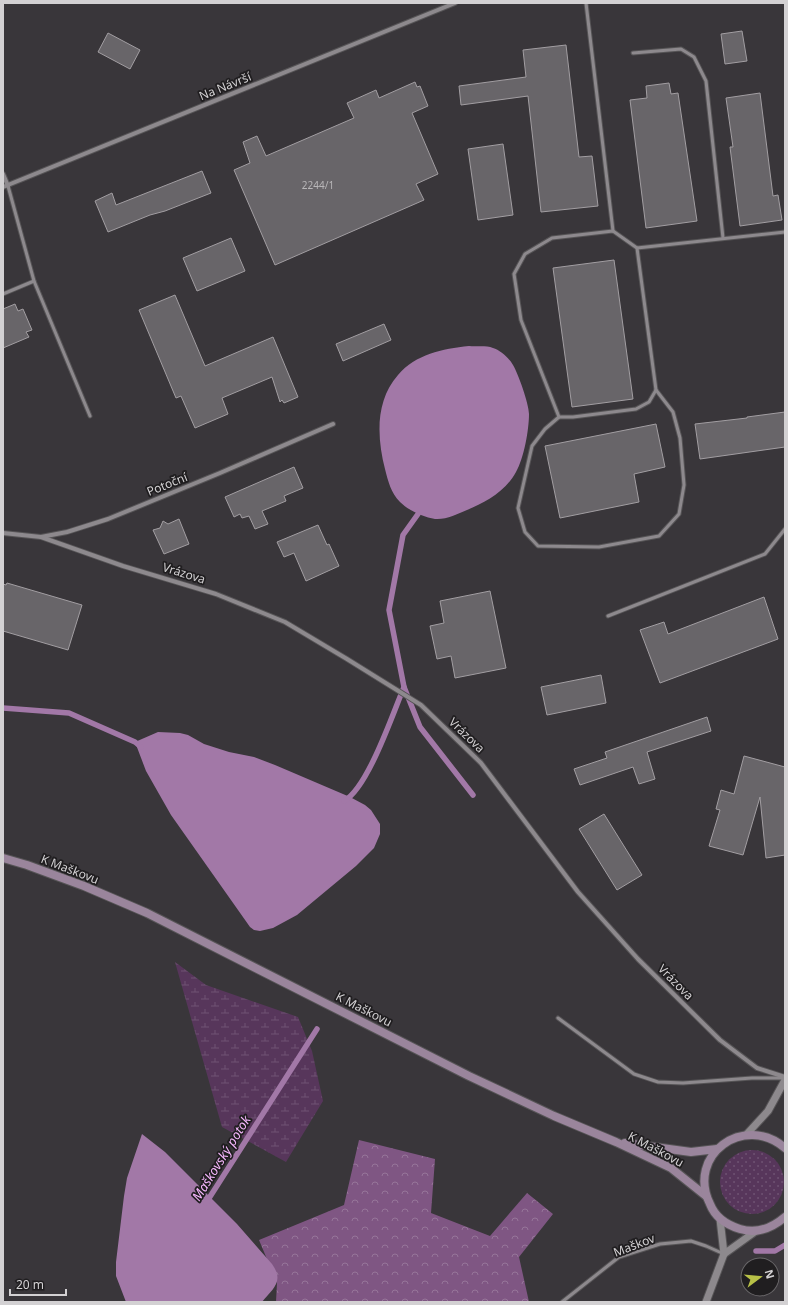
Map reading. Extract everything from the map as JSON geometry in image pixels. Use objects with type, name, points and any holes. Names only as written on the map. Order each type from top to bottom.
[{"type":"main road","name":"K Maškovu","points":[[3,858],[27,865],[84,886],[147,914],[469,1076],[671,1168],[706,1196]]},
{"type":"main road","points":[[785,1148],[777,1142],[762,1136],[746,1135],[736,1137],[717,1149],[710,1159],[705,1171],[704,1184],[706,1196],[712,1209],[720,1219],[731,1226],[744,1230],[756,1231],[768,1228],[778,1223],[785,1217]]},
{"type":"main road","points":[[616,1142],[691,1152],[717,1149]]},
{"type":"street","name":"Na Návrší","points":[[5,187],[455,3]]},
{"type":"street","points":[[3,174],[5,187]]},
{"type":"street","name":"Potoční","points":[[3,533],[41,537],[67,532],[108,519],[220,473],[332,424]]},
{"type":"street","name":"Vrázova","points":[[41,537],[123,566],[216,594],[285,622],[421,705],[481,763],[578,892],[638,959],[720,1040],[757,1068],[785,1078]]},
{"type":"street","points":[[746,1135],[768,1110],[785,1078]]},
{"type":"street","points":[[706,1302],[724,1254],[720,1219]]},
{"type":"street","points":[[724,1254],[756,1231]]},
{"type":"lane","points":[[586,3],[613,231]]},
{"type":"lane","points":[[633,53],[680,49],[694,57],[706,81],[723,238]]},
{"type":"lane","points":[[5,187],[34,282],[90,416]]},
{"type":"lane","points":[[559,417],[521,320],[514,274],[525,254],[552,238],[613,231],[637,248],[785,232]]},
{"type":"lane","points":[[637,248],[656,390],[674,412],[680,438],[684,485],[679,514],[659,536],[598,547],[538,546],[525,532],[518,508],[532,446],[545,429],[559,417],[573,417],[636,409],[649,402],[656,390]]},
{"type":"lane","points":[[3,294],[34,282]]},
{"type":"lane","points":[[608,616],[765,554],[785,529]]},
{"type":"lane","points":[[558,1018],[634,1074],[658,1082],[683,1083],[752,1078],[785,1078]]},
{"type":"lane","name":"Maškov","points":[[562,1302],[619,1257],[660,1244],[691,1241],[724,1254]]},
{"type":"green space","points":[[175,962],[206,985],[298,1017],[312,1051],[323,1101],[286,1162],[222,1127]]},
{"type":"green space","points":[[359,1140],[435,1159],[431,1213],[490,1236],[527,1193],[553,1214],[519,1257],[529,1302],[276,1302],[277,1283],[259,1240],[344,1205]]},
{"type":"green space","points":[[752,1150],[770,1156],[778,1164],[784,1182],[778,1200],[770,1208],[752,1214],[734,1208],[726,1200],[720,1182],[726,1164],[734,1156]]},
{"type":"shaded area","points":[[469,346],[490,347],[496,349],[513,365],[518,375],[529,409],[526,444],[516,472],[501,491],[488,500],[455,515],[439,519],[430,518],[407,508],[400,502],[392,491],[386,473],[380,445],[380,420],[382,408],[385,396],[391,385],[398,375],[413,362],[421,357],[439,351]]},
{"type":"shaded area","points":[[158,732],[188,735],[204,744],[229,752],[254,757],[350,797],[365,805],[371,810],[380,824],[380,834],[374,848],[356,866],[297,915],[273,928],[260,931],[254,930],[250,927],[171,815],[146,771],[135,742]]},
{"type":"shaded area","points":[[142,1134],[165,1152],[237,1224],[272,1264],[276,1270],[276,1285],[262,1302],[126,1302],[116,1276],[116,1262],[127,1178]]},
{"type":"building","points":[[742,31],[747,61],[725,64],[721,34]]},
{"type":"building","points":[[108,33],[140,50],[130,69],[98,52]]},
{"type":"building","points":[[566,45],[579,157],[592,156],[598,206],[541,212],[528,96],[461,105],[459,86],[526,77],[523,50]]},
{"type":"building","points":[[415,82],[417,87],[420,86],[428,106],[412,113],[438,174],[416,184],[424,200],[275,265],[234,170],[250,163],[243,142],[257,136],[266,156],[354,118],[347,103],[376,90],[379,98]]},
{"type":"building","points":[[669,83],[671,94],[678,93],[697,221],[646,228],[630,100],[647,98],[646,86]]},
{"type":"building","points":[[760,93],[773,196],[778,195],[782,220],[740,226],[730,147],[733,147],[726,98]]},
{"type":"building","points":[[503,144],[513,215],[478,220],[468,149]]},
{"type":"building","points":[[202,171],[211,193],[108,232],[95,201],[112,193],[116,205]]},
{"type":"building","points":[[231,238],[245,271],[197,291],[183,258]]},
{"type":"building","points":[[614,260],[633,399],[572,407],[553,268]]},
{"type":"building","points":[[175,295],[205,366],[273,337],[298,397],[284,403],[282,400],[280,402],[272,377],[222,398],[228,414],[195,428],[181,396],[176,398],[139,310]]},
{"type":"building","points":[[15,304],[18,311],[23,309],[32,330],[26,332],[29,337],[3,348],[3,309]]},
{"type":"building","points":[[384,324],[391,340],[343,361],[336,344]]},
{"type":"building","points":[[785,412],[785,447],[700,459],[695,424]]},
{"type":"building","points":[[656,424],[665,467],[634,474],[639,502],[560,518],[545,446]]},
{"type":"building","points":[[294,467],[303,488],[284,496],[286,501],[262,511],[268,524],[255,529],[249,516],[242,518],[240,514],[234,517],[225,497]]},
{"type":"building","points":[[179,519],[189,544],[164,554],[153,530],[160,528],[163,521],[168,524]]},
{"type":"building","points":[[318,525],[339,566],[306,581],[294,553],[284,557],[277,542]]},
{"type":"building","points":[[7,583],[82,605],[68,650],[3,631],[3,584],[6,585]]},
{"type":"building","points":[[490,591],[506,668],[455,678],[451,656],[437,659],[430,626],[444,623],[440,601]]},
{"type":"building","points":[[764,597],[778,639],[660,683],[640,630],[664,622],[668,634]]},
{"type":"building","points":[[601,675],[606,703],[547,715],[541,687]]},
{"type":"building","points":[[707,717],[711,731],[647,752],[655,779],[639,784],[633,767],[580,785],[574,769],[607,758],[605,752]]},
{"type":"building","points":[[744,756],[785,767],[785,855],[766,858],[760,797],[743,855],[709,846],[720,810],[716,809],[721,790],[734,794]]},
{"type":"building","points":[[604,814],[642,875],[617,890],[579,829]]},
{"type":"waterway","points":[[404,687],[389,610],[403,535],[418,514]]},
{"type":"waterway","points":[[344,801],[353,793],[371,766],[387,731],[404,687],[420,727],[473,795]]},
{"type":"waterway","points":[[3,708],[69,713],[135,742],[141,747]]},
{"type":"waterway","name":"Maškovský potok","points":[[206,1203],[317,1029]]},
{"type":"waterway","points":[[756,1251],[775,1251],[785,1245]]}]
